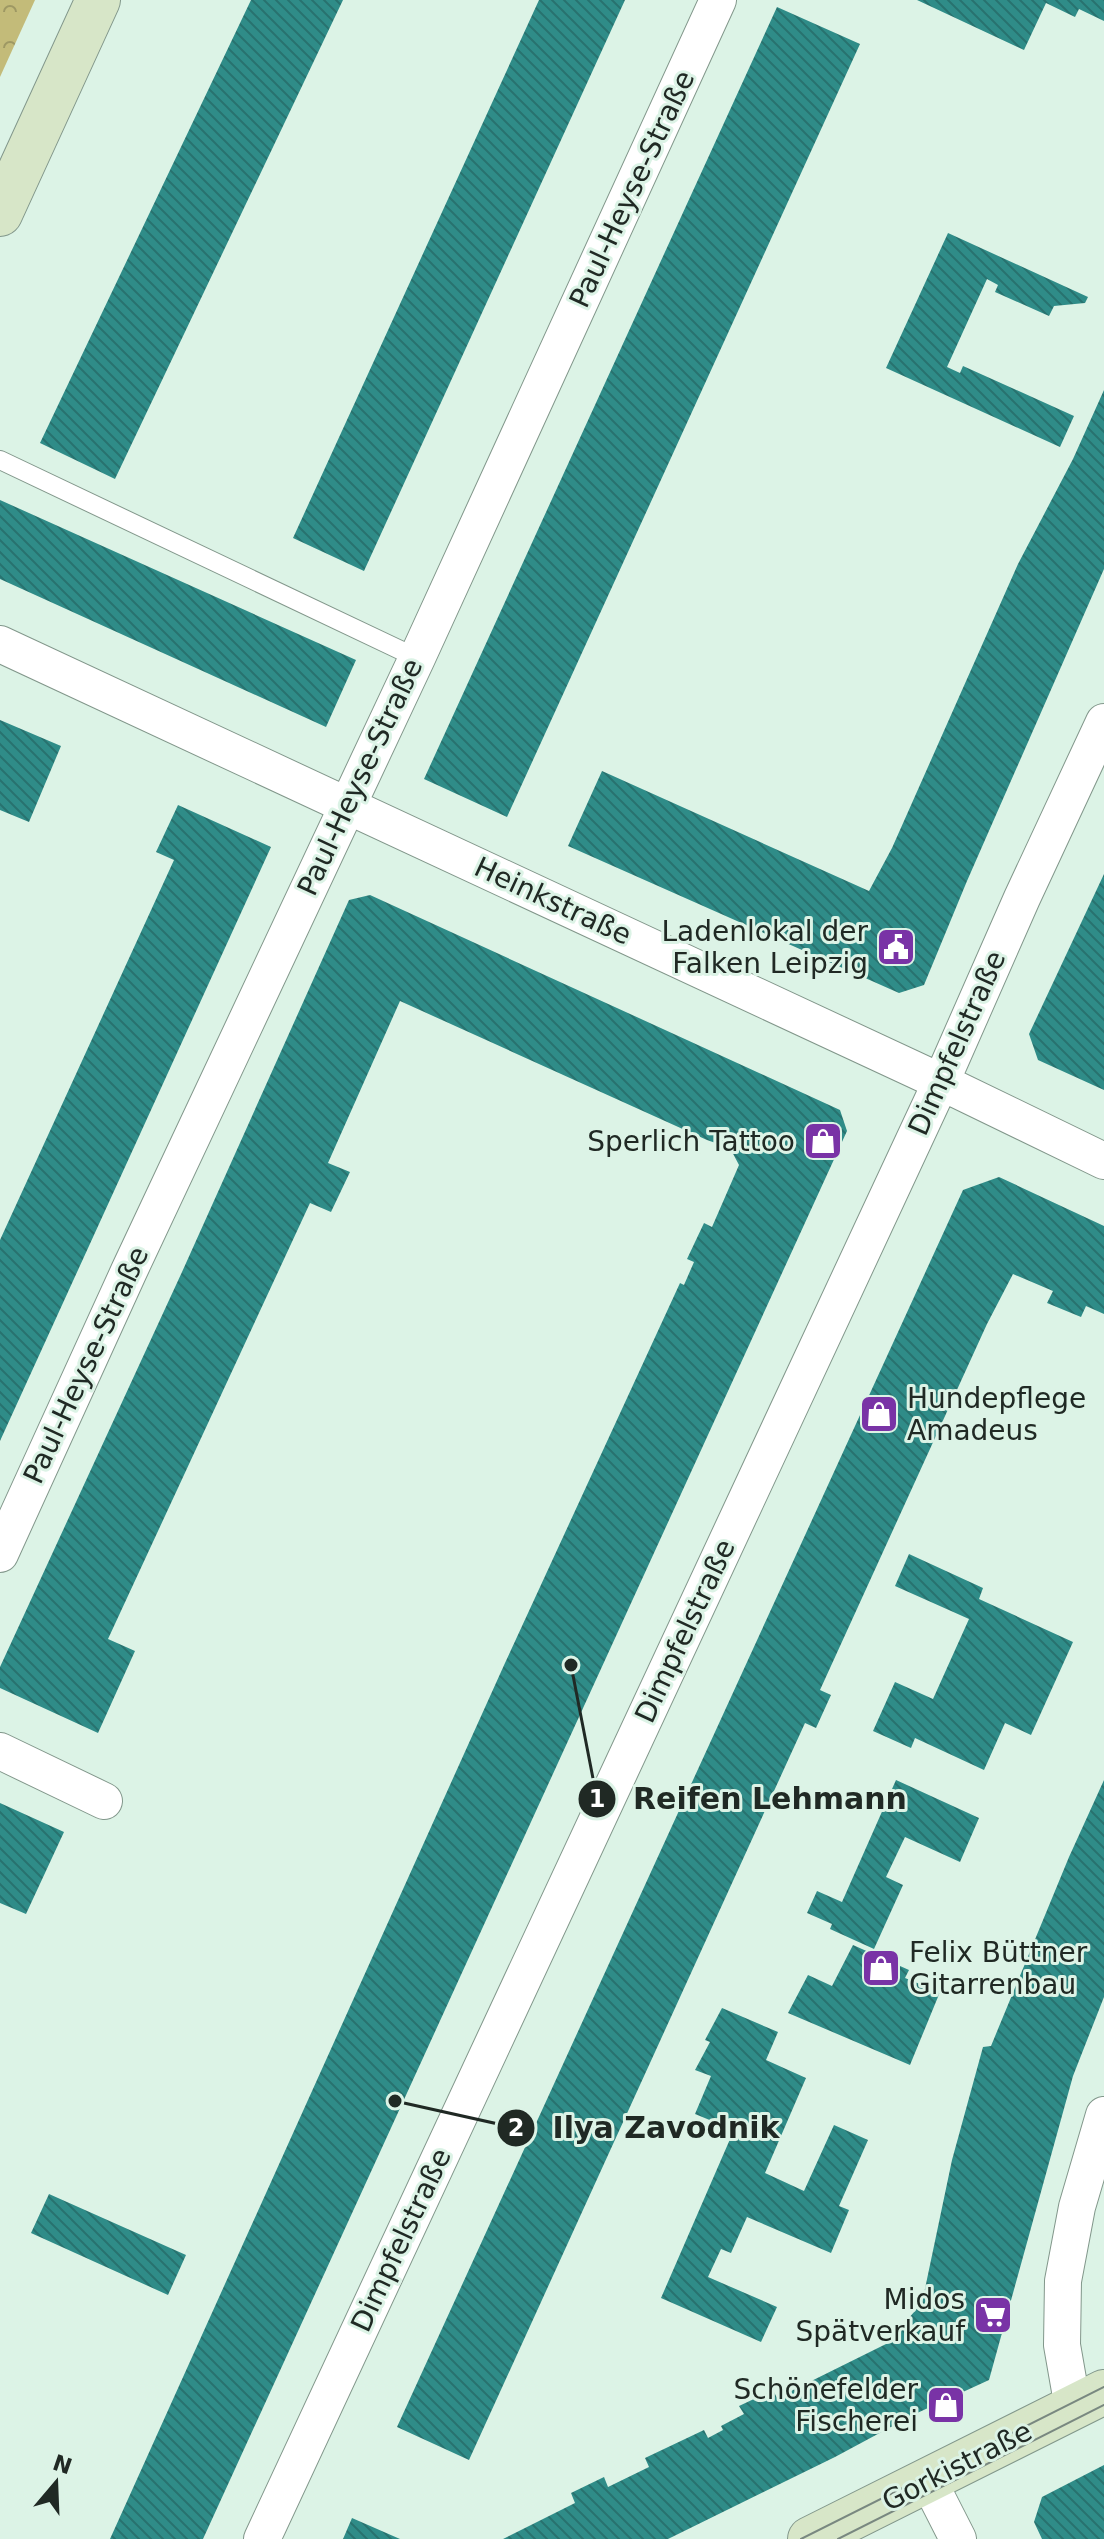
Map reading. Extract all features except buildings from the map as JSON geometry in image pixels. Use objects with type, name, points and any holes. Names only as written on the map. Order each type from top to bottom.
[{"type":"main road","points":[[0,214],[98,0]]},
{"type":"main road","name":"Gorkistraße","points":[[810,2539],[1088,2400]]},
{"type":"street","name":"Paul-Heyse-Straße","points":[[0,1554],[122,1285],[417,658],[718,0]]},
{"type":"street","name":"Heinkstraße","points":[[0,644],[941,1082],[1104,1161]]},
{"type":"street","name":"Dimpfelstraße","points":[[262,2539],[941,1082],[1104,722]]},
{"type":"street","points":[[0,1751],[104,1801]]},
{"type":"street","points":[[1088,2400],[1062,2345],[1063,2281],[1077,2207],[1104,2115]]},
{"type":"street","points":[[928,2480],[958,2539]]},
{"type":"lane","points":[[0,460],[417,658]]},
{"type":"green space","points":[[0,0],[35,0],[0,77]]},
{"type":"tram line","points":[[801,2539],[1104,2387]]},
{"type":"tram line","points":[[838,2539],[1104,2405]]},
{"type":"place","name":"Ladenlokal der Falken Leipzig","points":[[896,947]]},
{"type":"place","name":"Sperlich Tattoo","points":[[823,1141]]},
{"type":"place","name":"Hundepflege Amadeus","points":[[879,1414]]},
{"type":"place","name":"Reifen Lehmann","points":[[571,1665]]},
{"type":"place","name":"Felix Büttner Gitarrenbau","points":[[881,1968]]},
{"type":"place","name":"Ilya Zavodnik","points":[[395,2101]]},
{"type":"place","name":"Midos Spätverkauf","points":[[993,2315]]},
{"type":"place","name":"Schönefelder Fischerei","points":[[946,2405]]}]
